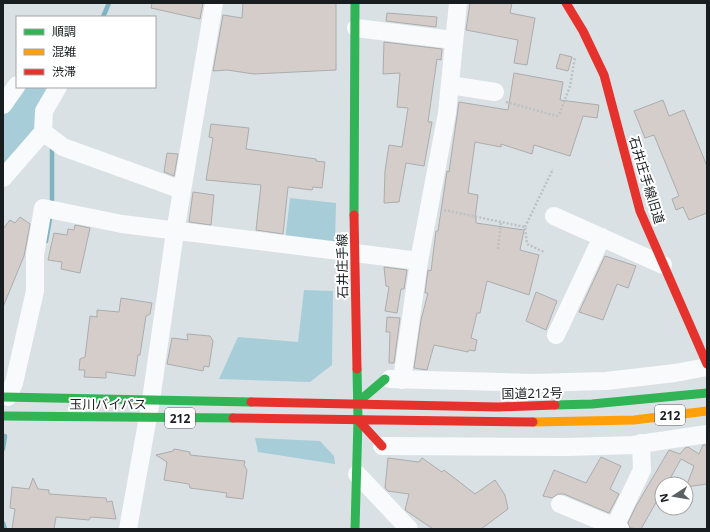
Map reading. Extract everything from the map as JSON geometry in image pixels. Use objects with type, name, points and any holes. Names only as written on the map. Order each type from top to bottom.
[{"type":"main road","name":"石井庄手線","points":[[355,3],[354,252],[358,403],[356,529]]},
{"type":"main road","name":"石井庄手線旧道","points":[[566,3],[581,27],[604,75],[640,211],[707,365]]},
{"type":"main road","points":[[358,403],[393,379]]},
{"type":"main road","name":"国道212号","points":[[358,403],[498,406],[592,404],[707,393]]},
{"type":"main road","name":"玉川バイパス","points":[[6,397],[358,403]]},
{"type":"main road","name":"212","points":[[358,420],[568,422],[634,420],[707,411]]},
{"type":"main road","name":"玉川バイパス","points":[[3,416],[358,420]]},
{"type":"main road","points":[[358,420],[382,446]]},
{"type":"street","points":[[128,529],[151,400],[175,232],[214,3]]},
{"type":"street","points":[[458,3],[453,40],[447,113],[420,261],[393,379],[534,383],[606,381],[675,373],[707,365]]},
{"type":"street","points":[[356,28],[453,40]]},
{"type":"street","points":[[450,85],[495,92]]},
{"type":"street","points":[[3,105],[16,86]]},
{"type":"street","points":[[3,178],[43,132],[44,111],[57,88]]},
{"type":"street","points":[[43,132],[63,147],[182,190]]},
{"type":"street","points":[[6,397],[14,383],[35,291],[35,255],[43,208],[122,224],[175,232],[420,261]]},
{"type":"street","points":[[554,216],[664,265]]},
{"type":"street","points":[[556,335],[602,237]]},
{"type":"street","points":[[382,446],[561,447],[641,443],[707,434]]},
{"type":"street","points":[[560,504],[618,528],[642,470],[641,443]]},
{"type":"street","points":[[357,474],[409,529]]},
{"type":"path","points":[[495,92],[506,102],[556,116],[560,113],[570,86],[581,27]]},
{"type":"path","points":[[544,252],[527,244],[525,227],[554,169]]},
{"type":"path","points":[[430,207],[525,227]]},
{"type":"path","points":[[498,250],[501,222]]},
{"type":"shaded area","points":[[16,88],[56,88],[39,130],[3,174],[3,108]]},
{"type":"shaded area","points":[[290,198],[336,203],[335,245],[285,241]]},
{"type":"shaded area","points":[[304,290],[333,291],[332,365],[310,382],[219,379],[238,337],[298,342]]},
{"type":"shaded area","points":[[255,438],[320,441],[334,456],[335,464],[258,452]]},
{"type":"building","points":[[152,3],[203,3],[200,19],[151,8]]},
{"type":"building","points":[[243,3],[336,3],[336,70],[254,74],[227,70],[213,71],[223,15],[242,18]]},
{"type":"building","points":[[470,3],[512,3],[510,13],[535,18],[527,65],[514,63],[518,40],[466,30]]},
{"type":"building","points":[[387,13],[437,17],[436,27],[386,21]]},
{"type":"building","points":[[384,42],[442,49],[441,60],[437,59],[428,122],[432,122],[424,166],[406,163],[399,202],[384,203],[385,171],[389,145],[402,147],[408,108],[397,107],[400,73],[383,74]]},
{"type":"building","points":[[560,54],[572,57],[568,71],[556,68]]},
{"type":"building","points":[[514,73],[563,82],[560,100],[599,105],[597,118],[583,116],[570,156],[534,145],[532,154],[501,144],[501,147],[475,142],[468,193],[478,195],[475,218],[476,223],[524,230],[520,250],[539,255],[529,295],[487,281],[480,313],[477,313],[471,338],[477,340],[475,351],[469,350],[468,352],[434,345],[427,370],[414,368],[421,320],[428,293],[425,293],[428,270],[431,271],[436,231],[438,231],[447,171],[449,172],[459,102],[508,110]]},
{"type":"building","points":[[663,100],[669,116],[684,110],[707,166],[707,213],[689,220],[683,207],[676,210],[672,199],[679,196],[654,135],[645,138],[634,111]]},
{"type":"building","points":[[211,124],[249,128],[246,149],[316,159],[316,161],[325,162],[322,188],[313,187],[312,190],[288,187],[283,234],[256,230],[261,185],[206,180],[213,138],[209,137]]},
{"type":"building","points":[[167,153],[178,154],[174,176],[164,172]]},
{"type":"building","points":[[193,192],[214,195],[211,225],[189,222]]},
{"type":"building","points":[[20,217],[30,224],[24,256],[3,307],[3,229],[10,220],[15,223]]},
{"type":"building","points":[[75,225],[90,228],[80,273],[61,269],[62,262],[48,260],[54,233],[67,235],[68,229],[74,230]]},
{"type":"building","points":[[605,256],[636,266],[628,288],[617,284],[603,320],[579,312]]},
{"type":"building","points":[[384,267],[407,270],[404,289],[401,289],[397,313],[385,311],[389,287],[386,286]]},
{"type":"building","points":[[536,292],[557,301],[546,330],[526,321]]},
{"type":"building","points":[[121,298],[152,303],[150,314],[146,316],[135,376],[106,372],[106,378],[84,377],[85,370],[79,370],[80,359],[85,357],[90,316],[97,317],[97,310],[119,312]]},
{"type":"building","points":[[387,317],[400,318],[394,363],[389,363],[390,332],[386,332]]},
{"type":"building","points":[[187,334],[210,336],[213,341],[209,367],[204,366],[203,371],[167,364],[172,338],[188,340]]},
{"type":"building","points":[[703,445],[707,445],[707,484],[694,486],[694,476],[690,476],[694,466],[681,459],[671,476],[654,476],[654,506],[641,529],[630,528],[628,523],[636,506],[669,450],[680,454],[685,448],[688,447],[699,454]]},
{"type":"building","points":[[174,449],[190,452],[190,455],[245,461],[244,465],[247,470],[243,499],[226,497],[227,493],[190,488],[189,484],[164,480],[167,462],[156,455],[173,451]]},
{"type":"building","points":[[601,457],[621,466],[610,489],[619,494],[609,513],[564,494],[558,494],[552,498],[543,496],[554,470],[586,483]]},
{"type":"building","points":[[388,458],[419,462],[422,458],[442,472],[444,470],[475,494],[495,480],[505,495],[508,509],[481,529],[433,529],[405,510],[409,494],[388,491],[385,488]]},
{"type":"building","points":[[33,478],[38,489],[49,490],[49,494],[106,498],[107,502],[112,501],[116,519],[91,517],[89,520],[56,517],[54,529],[12,529],[15,509],[10,508],[12,487],[29,489]]},
{"type":"waterway","points":[[103,16],[109,3]]},
{"type":"waterway","points":[[52,145],[52,200]]},
{"type":"waterway","points":[[46,241],[51,213]]},
{"type":"waterway","points":[[3,449],[5,436]]},
{"type":"waterway","points":[[3,523],[5,529]]},
{"type":"traffic: fast","points":[[354,215],[355,3]]},
{"type":"traffic: fast","points":[[355,529],[358,420],[357,369]]},
{"type":"traffic: fast","points":[[357,403],[385,379]]},
{"type":"traffic: fast","points":[[555,405],[592,404],[707,393]]},
{"type":"traffic: fast","points":[[3,397],[251,402]]},
{"type":"traffic: fast","points":[[3,416],[233,418]]},
{"type":"traffic: slow","points":[[533,422],[634,420],[707,411]]},
{"type":"traffic: jam","points":[[566,3],[583,31],[604,75],[640,211],[707,364]]},
{"type":"traffic: jam","points":[[354,215],[357,369]]},
{"type":"traffic: jam","points":[[251,402],[498,407],[555,405]]},
{"type":"traffic: jam","points":[[233,418],[533,422]]},
{"type":"traffic: jam","points":[[358,420],[382,446]]}]
